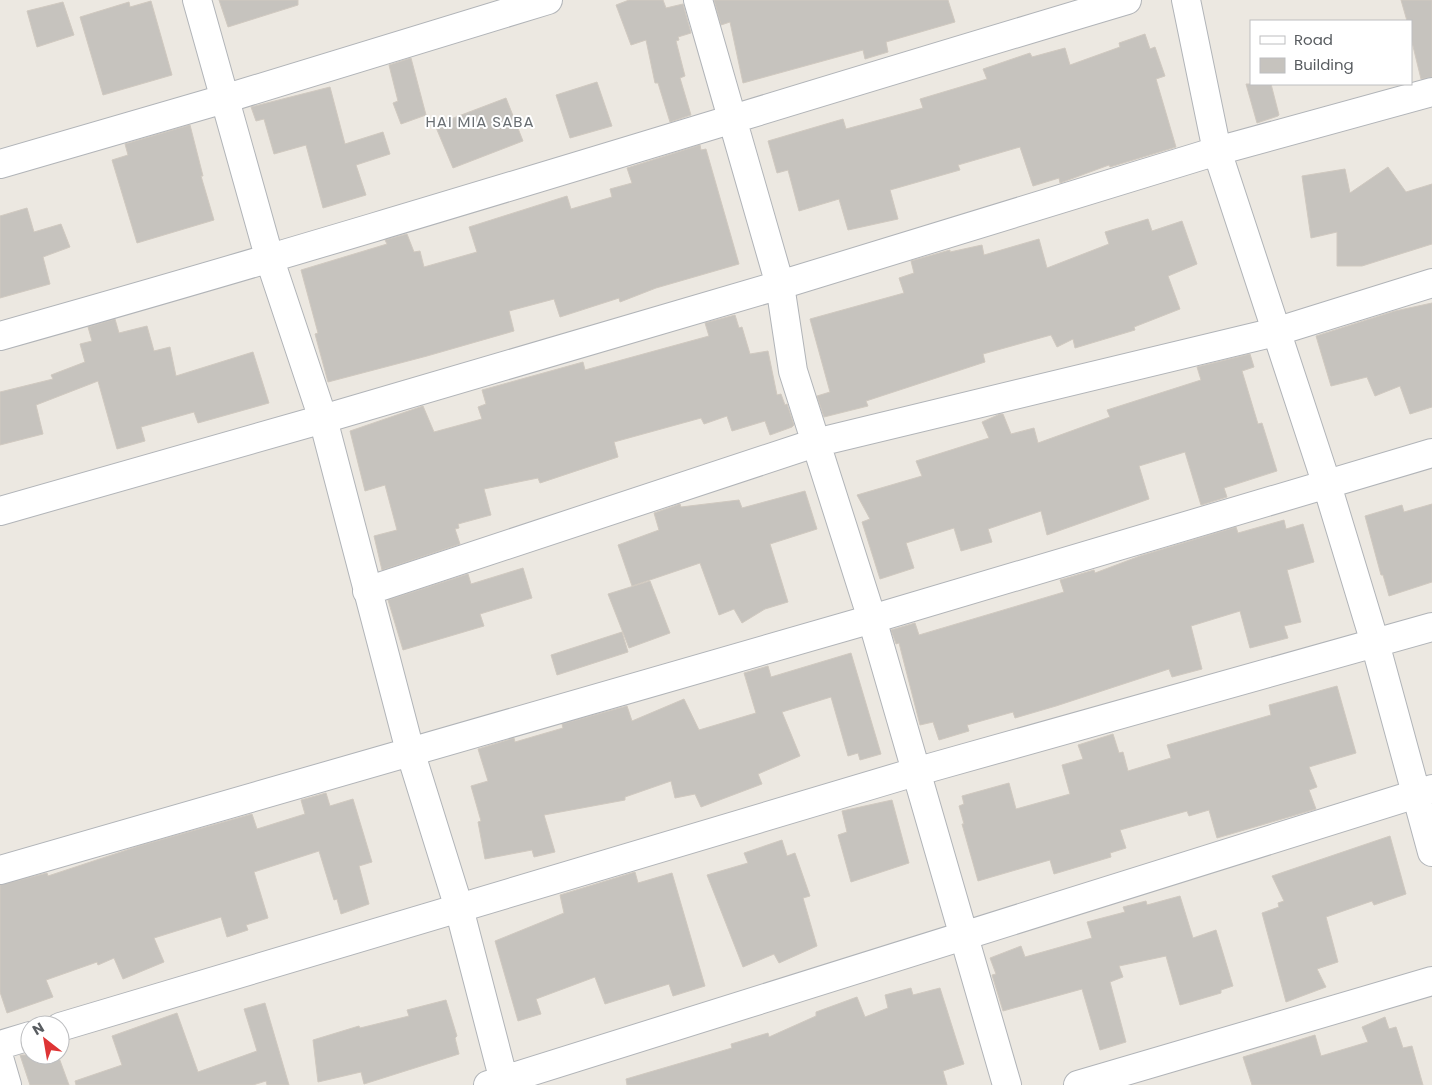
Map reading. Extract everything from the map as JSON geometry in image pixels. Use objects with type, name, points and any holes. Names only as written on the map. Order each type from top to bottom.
[{"type":"street","points":[[197,0],[270,260],[324,419],[367,591],[410,751],[459,908],[499,1084],[1424,791]]},
{"type":"street","points":[[0,164],[224,99],[548,0]]},
{"type":"street","points":[[698,0],[780,284],[793,370],[814,444],[872,619],[1007,1085]]},
{"type":"street","points":[[0,336],[270,260],[732,118],[1127,0]]},
{"type":"street","points":[[1186,0],[1217,151],[1275,332],[1327,484],[1375,643],[1424,791],[1432,852]]},
{"type":"street","points":[[0,511],[324,419],[780,284],[1217,151],[1432,92]]},
{"type":"street","points":[[367,591],[814,444],[1275,332],[1432,283]]},
{"type":"street","points":[[0,870],[872,619],[1432,453]]},
{"type":"street","points":[[70,1024],[915,772],[1432,627]]},
{"type":"street","points":[[1078,1085],[1432,981]]},
{"type":"street","points":[[0,1045],[20,1039]]},
{"type":"street","points":[[0,1061],[7,1085]]},
{"type":"building","points":[[219,0],[298,0],[298,5],[228,27]]},
{"type":"building","points":[[629,0],[663,0],[666,8],[683,4],[691,33],[678,37],[679,40],[676,41],[685,76],[680,78],[691,115],[670,122],[658,83],[655,83],[646,40],[631,45],[616,5]]},
{"type":"building","points":[[714,0],[948,0],[955,22],[886,42],[888,52],[865,59],[863,50],[743,83],[730,22],[721,25]]},
{"type":"building","points":[[1401,0],[1432,0],[1432,77],[1421,79],[1412,42],[1412,20],[1407,20]]},
{"type":"building","points":[[151,1],[172,75],[103,95],[80,17],[129,2],[130,7]]},
{"type":"building","points":[[63,2],[74,35],[37,47],[27,11]]},
{"type":"building","points":[[1145,34],[1150,49],[1155,47],[1165,76],[1156,79],[1176,147],[1110,167],[1109,165],[1060,183],[1059,178],[1033,186],[1020,147],[958,165],[960,170],[890,190],[898,219],[848,230],[839,199],[799,211],[788,170],[777,173],[768,141],[843,119],[846,129],[923,108],[920,99],[987,79],[983,69],[1030,53],[1032,57],[1065,48],[1070,65],[1120,47],[1119,43]]},
{"type":"building","points":[[411,58],[426,115],[401,124],[393,103],[398,101],[389,65]]},
{"type":"building","points":[[597,82],[612,126],[570,138],[556,95]]},
{"type":"building","points":[[1246,84],[1271,85],[1279,115],[1257,123]]},
{"type":"building","points":[[330,87],[345,144],[383,132],[390,154],[356,165],[366,195],[323,208],[306,145],[274,154],[264,119],[256,121],[251,107]]},
{"type":"building","points":[[506,98],[523,141],[453,168],[435,125]]},
{"type":"building","points":[[190,125],[203,176],[201,176],[214,220],[137,243],[112,160],[128,155],[125,144]]},
{"type":"building","points":[[700,145],[701,150],[706,149],[739,264],[656,288],[620,302],[619,298],[560,317],[554,299],[509,311],[514,331],[328,382],[315,334],[318,333],[301,270],[387,244],[385,240],[407,234],[414,252],[420,251],[424,267],[477,252],[469,227],[567,196],[571,209],[612,197],[610,189],[632,183],[627,168]]},
{"type":"building","points":[[1388,167],[1406,192],[1432,184],[1432,244],[1362,266],[1337,266],[1337,232],[1311,238],[1302,176],[1345,169],[1350,193]]},
{"type":"building","points":[[27,208],[34,232],[61,224],[70,247],[43,257],[50,284],[0,298],[0,216]]},
{"type":"building","points":[[1148,219],[1152,231],[1182,221],[1197,264],[1168,276],[1180,309],[1134,327],[1135,330],[1075,348],[1073,339],[1057,347],[1051,335],[983,354],[985,362],[866,401],[868,406],[824,417],[817,396],[830,392],[810,319],[904,293],[899,278],[914,273],[911,261],[950,250],[950,252],[982,245],[984,255],[1039,239],[1047,268],[1109,244],[1105,232]]},
{"type":"building","points":[[1432,303],[1432,407],[1410,414],[1400,386],[1375,396],[1367,377],[1331,386],[1316,336],[1395,311]]},
{"type":"building","points":[[735,315],[739,328],[742,327],[750,354],[768,351],[777,395],[781,394],[785,405],[787,404],[794,425],[792,427],[770,435],[765,421],[732,431],[727,416],[704,424],[701,418],[614,442],[618,457],[540,483],[538,478],[484,489],[491,515],[458,524],[459,528],[455,529],[460,544],[382,570],[374,536],[397,530],[385,485],[365,491],[350,431],[423,406],[434,432],[482,419],[478,407],[486,404],[482,390],[583,362],[585,370],[709,336],[705,323]]},
{"type":"building","points":[[115,319],[119,333],[147,326],[154,351],[170,347],[176,376],[253,352],[269,403],[198,423],[194,412],[141,427],[145,441],[117,449],[98,381],[36,405],[43,434],[0,445],[0,392],[53,379],[51,375],[85,362],[80,344],[92,341],[88,327]]},
{"type":"building","points":[[1250,354],[1254,367],[1242,371],[1258,424],[1262,423],[1277,471],[1224,488],[1227,497],[1201,505],[1185,452],[1139,466],[1149,499],[1047,535],[1041,511],[988,529],[992,542],[961,551],[954,528],[906,543],[914,568],[880,579],[862,522],[870,519],[857,495],[922,476],[916,461],[989,438],[982,422],[1000,414],[1003,414],[1011,434],[1034,428],[1038,443],[1110,417],[1107,410],[1201,380],[1197,367]]},
{"type":"building","points":[[805,491],[817,529],[770,544],[788,602],[765,609],[742,623],[734,609],[719,615],[700,563],[632,586],[618,545],[659,530],[654,513],[680,504],[681,507],[739,500],[742,508]]},
{"type":"building","points":[[1432,504],[1432,582],[1389,596],[1383,575],[1381,575],[1365,516],[1402,505],[1404,512]]},
{"type":"building","points":[[1284,520],[1286,529],[1303,524],[1314,562],[1287,570],[1301,622],[1284,626],[1288,638],[1250,648],[1240,611],[1191,626],[1202,669],[1172,677],[1169,669],[1015,718],[1013,712],[967,725],[969,731],[939,740],[933,722],[920,725],[899,643],[896,644],[891,630],[915,623],[919,635],[1064,592],[1060,580],[1094,570],[1095,573],[1140,556],[1236,527],[1238,533]]},
{"type":"building","points":[[523,568],[532,598],[480,614],[484,626],[403,650],[388,600],[468,574],[471,584]]},
{"type":"building","points":[[650,581],[670,633],[629,648],[608,594]]},
{"type":"building","points":[[622,632],[628,652],[557,675],[551,655]]},
{"type":"building","points":[[851,653],[881,754],[860,760],[858,753],[848,756],[831,697],[782,712],[800,756],[758,774],[762,784],[701,807],[695,794],[675,798],[671,781],[625,797],[625,800],[544,815],[555,852],[534,857],[532,850],[485,859],[478,822],[481,821],[471,786],[488,781],[478,749],[514,738],[515,742],[563,728],[562,724],[627,706],[632,721],[684,699],[699,730],[756,713],[744,673],[768,666],[771,677]]},
{"type":"building","points":[[1337,686],[1356,753],[1309,767],[1317,787],[1309,790],[1316,809],[1217,838],[1209,810],[1189,816],[1187,811],[1120,830],[1126,848],[1110,853],[1111,857],[1054,874],[1050,860],[978,881],[962,824],[964,824],[959,806],[964,804],[962,796],[1009,783],[1016,809],[1070,794],[1062,765],[1083,759],[1078,745],[1113,734],[1119,753],[1123,752],[1128,771],[1171,758],[1167,745],[1271,715],[1269,705]]},
{"type":"building","points":[[326,793],[330,806],[353,799],[372,862],[359,866],[369,904],[341,914],[337,899],[334,900],[319,851],[254,872],[268,918],[246,925],[248,930],[227,937],[221,917],[154,938],[164,962],[123,979],[114,958],[98,965],[97,962],[46,980],[53,997],[7,1013],[0,992],[0,885],[47,873],[48,876],[139,846],[252,814],[257,829],[305,814],[301,800]]},
{"type":"building","points":[[892,800],[909,863],[851,882],[838,835],[847,832],[842,811]]},
{"type":"building","points":[[1390,836],[1406,894],[1374,905],[1372,901],[1326,917],[1338,962],[1317,969],[1326,987],[1286,1002],[1262,913],[1279,907],[1278,903],[1284,901],[1272,876]]},
{"type":"building","points":[[782,840],[787,856],[795,853],[810,896],[803,898],[817,946],[779,963],[774,954],[743,967],[707,875],[748,863],[744,853]]},
{"type":"building","points":[[635,872],[638,883],[672,873],[705,986],[673,996],[669,984],[605,1004],[595,977],[536,999],[541,1014],[518,1021],[495,941],[564,913],[560,895]]},
{"type":"building","points":[[1180,896],[1193,938],[1216,930],[1233,986],[1221,990],[1221,993],[1180,1005],[1166,956],[1119,966],[1123,977],[1110,982],[1126,1042],[1100,1050],[1082,989],[1003,1011],[992,975],[996,974],[990,958],[1021,946],[1025,957],[1092,938],[1087,922],[1125,912],[1123,907],[1146,901],[1147,905]]},
{"type":"building","points":[[911,988],[913,995],[940,988],[964,1064],[943,1071],[947,1085],[627,1085],[626,1079],[732,1048],[731,1044],[768,1033],[769,1037],[816,1016],[816,1012],[857,997],[865,1017],[888,1008],[885,995]]},
{"type":"building","points":[[446,1000],[457,1036],[455,1038],[459,1054],[364,1084],[361,1072],[318,1082],[313,1040],[359,1026],[360,1028],[409,1016],[407,1010]]},
{"type":"building","points":[[265,1003],[289,1085],[267,1085],[266,1081],[253,1085],[76,1085],[75,1081],[122,1065],[112,1036],[177,1013],[198,1072],[257,1051],[244,1009]]},
{"type":"building","points":[[1385,1017],[1389,1029],[1396,1027],[1403,1048],[1412,1046],[1423,1085],[1252,1085],[1243,1057],[1315,1035],[1321,1056],[1368,1042],[1362,1027]]},
{"type":"building","points":[[23,1065],[62,1065],[69,1085],[30,1085]]},
{"type":"district","name":"HAI MIA SABA","points":[[480,121]]}]
